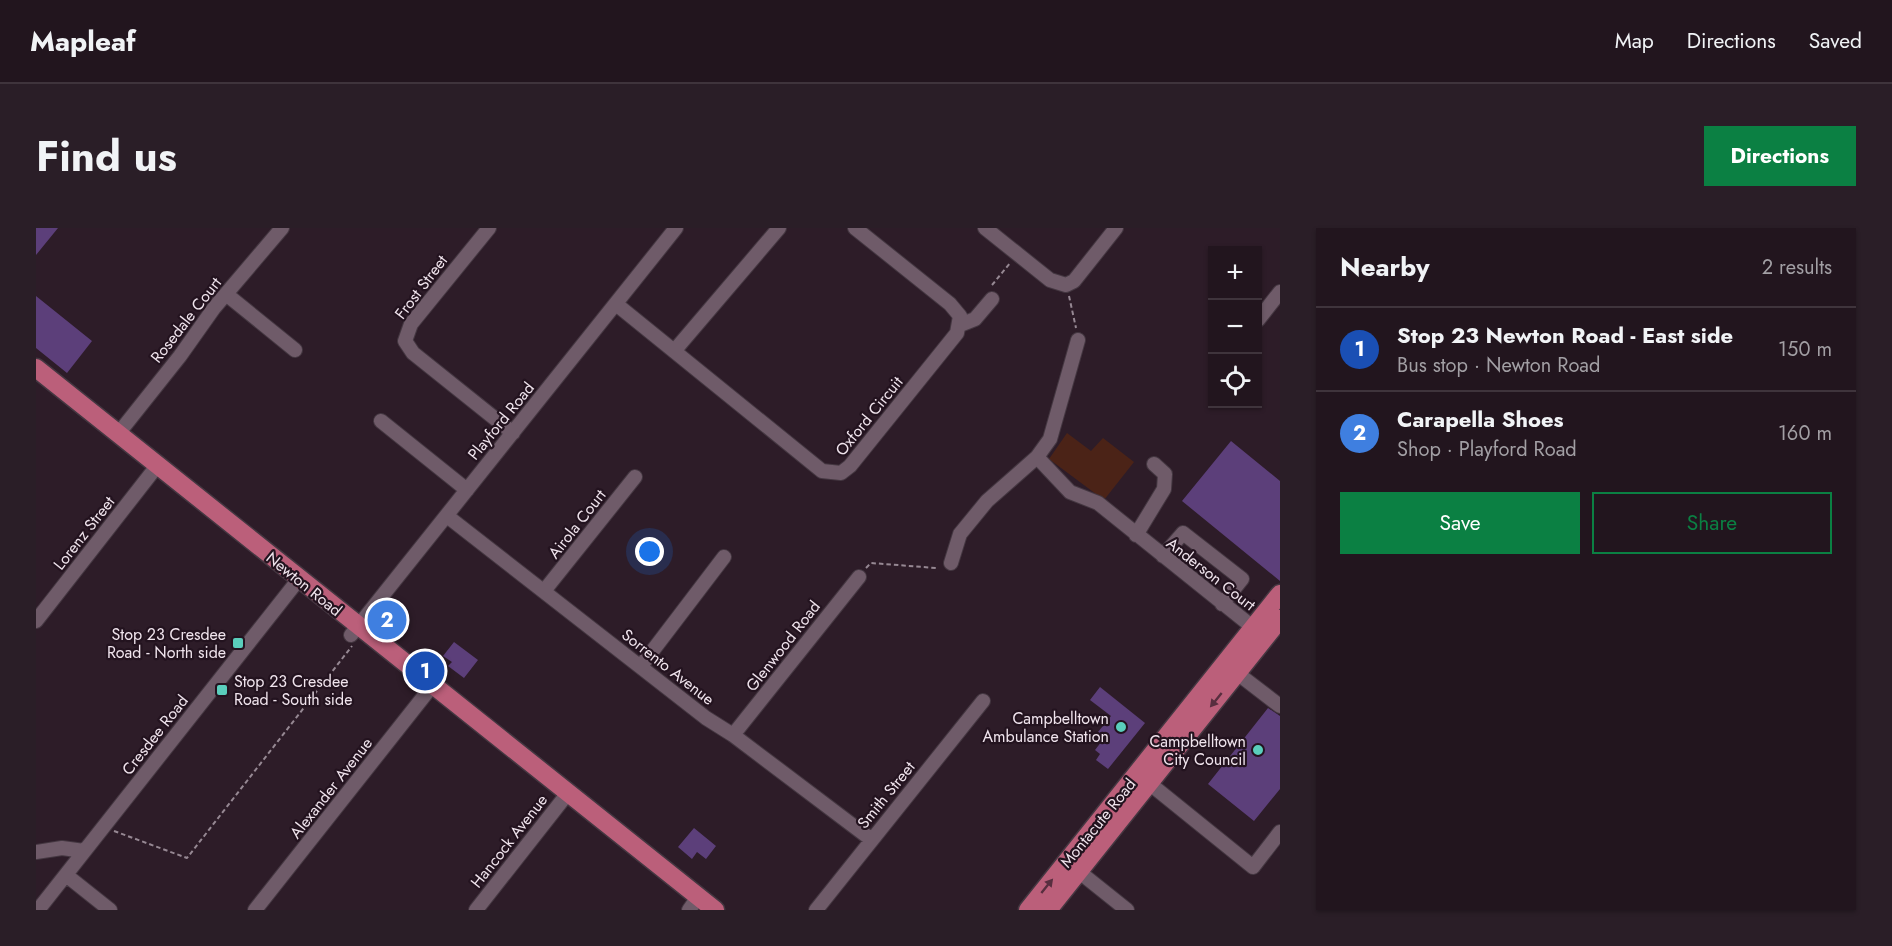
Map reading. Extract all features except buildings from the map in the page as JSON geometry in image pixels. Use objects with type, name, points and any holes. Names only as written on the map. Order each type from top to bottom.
[{"type":"main road","name":"Newton Road","points":[[36,368],[118,434],[154,471]]},
{"type":"main road","name":"Newton Road","points":[[36,382],[154,471],[355,634],[565,798],[693,906],[715,910]]},
{"type":"main road","name":"Montacute Road","points":[[1028,910],[1073,866],[1149,783],[1237,673],[1280,594]]},
{"type":"main road","name":"Montacute Road","points":[[1048,910],[1073,866],[1259,633],[1280,619]]},
{"type":"street","name":"Rosedale Court","points":[[118,434],[226,294],[282,228]]},
{"type":"street","name":"Frost Street","points":[[489,228],[411,324],[405,341],[413,353],[513,433]]},
{"type":"street","name":"Playford Road","points":[[355,634],[676,228]]},
{"type":"street","points":[[675,350],[779,228]]},
{"type":"street","points":[[855,228],[950,304],[960,316],[960,325]]},
{"type":"street","points":[[985,228],[1050,280],[1066,285],[1074,280],[1116,228]]},
{"type":"street","name":"Oxford Circuit","points":[[616,304],[822,471],[841,473],[850,466],[957,333],[960,325],[975,319],[992,292]]},
{"type":"street","points":[[1262,314],[1280,292]]},
{"type":"street","points":[[226,294],[295,350]]},
{"type":"street","points":[[951,563],[960,534],[987,501],[1036,457],[1050,439],[1078,340]]},
{"type":"street","points":[[381,421],[467,490]]},
{"type":"street","name":"Anderson Court","points":[[1036,457],[1071,492],[1098,503],[1259,633]]},
{"type":"street","points":[[1136,535],[1164,489],[1165,474],[1154,464]]},
{"type":"street","name":"Lorenz Street","points":[[36,621],[154,471]]},
{"type":"street","name":"Airola Court","points":[[544,591],[635,477]]},
{"type":"street","name":"Sorrento Avenue","points":[[447,516],[706,718],[733,735],[872,840]]},
{"type":"street","points":[[1162,556],[1183,533],[1242,579],[1222,604]]},
{"type":"street","points":[[640,666],[724,557]]},
{"type":"street","name":"Glenwood Road","points":[[733,735],[859,577]]},
{"type":"street","name":"Cresdee Road","points":[[38,910],[296,584]]},
{"type":"street","points":[[1237,673],[1280,706]]},
{"type":"street","name":"Alexander Avenue","points":[[255,910],[428,690]]},
{"type":"street","name":"Smith Street","points":[[816,910],[983,701]]},
{"type":"street","points":[[1149,783],[1253,867],[1280,832]]},
{"type":"street","name":"Hancock Avenue","points":[[476,910],[565,798]]},
{"type":"street","points":[[36,852],[62,848],[84,851]]},
{"type":"street","points":[[1073,866],[1126,910]]},
{"type":"street","points":[[66,875],[110,910]]},
{"type":"path","points":[[992,292],[1017,254]]},
{"type":"path","points":[[1066,285],[1078,340]]},
{"type":"path","points":[[859,577],[871,563],[936,568]]},
{"type":"path","points":[[103,827],[187,858],[355,634]]},
{"type":"shaded area","points":[[1067,433],[1091,451],[1103,438],[1134,462],[1104,500],[1049,459]]},
{"type":"place","name":"Carapella Shoes","points":[[387,620]]},
{"type":"place","name":"Stop 23 Cresdee Road - North side","points":[[238,643]]},
{"type":"place","name":"Stop 23 Newton Road - East side","points":[[425,671]]},
{"type":"place","name":"Stop 23 Cresdee Road - South side","points":[[222,690]]},
{"type":"place","name":"Campbelltown Ambulance Station","points":[[1121,727]]},
{"type":"place","name":"Campbelltown City Council","points":[[1258,750]]}]
